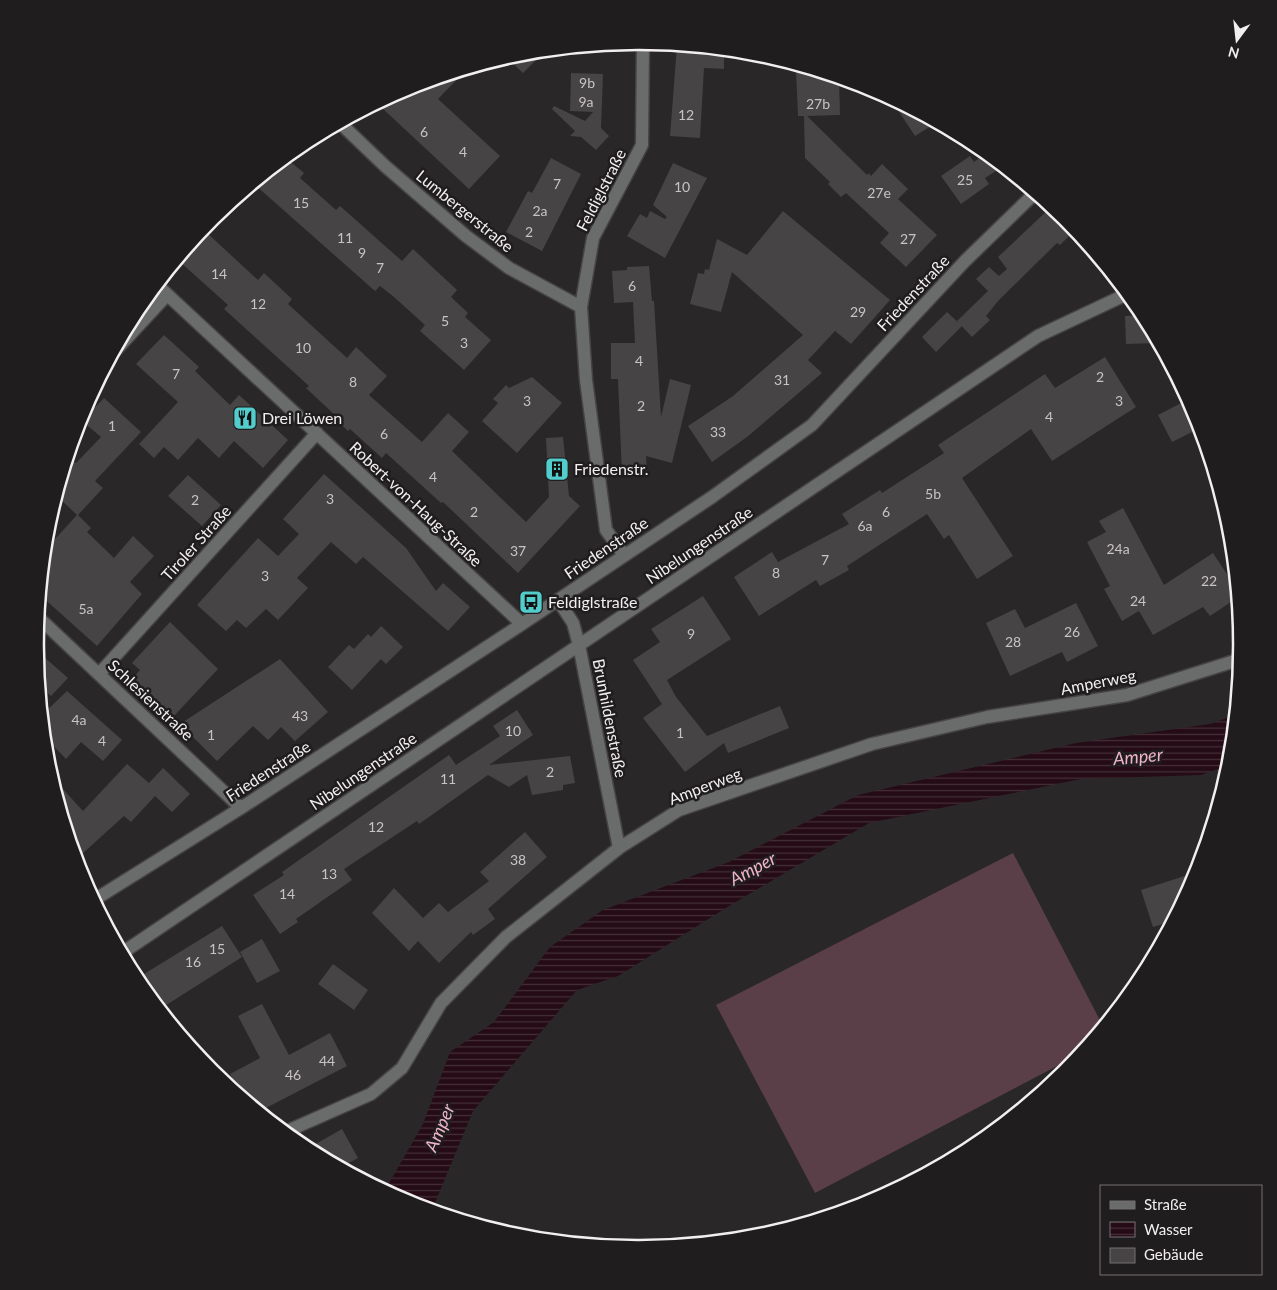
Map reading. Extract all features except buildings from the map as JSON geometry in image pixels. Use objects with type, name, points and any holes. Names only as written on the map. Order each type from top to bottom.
[{"type":"street","name":"Feldiglstraße","points":[[624,555],[606,530],[586,380],[580,307],[593,238],[642,145],[643,50]]},
{"type":"street","name":"Lumbergerstraße","points":[[345,128],[385,166],[466,236],[509,268],[580,307]]},
{"type":"street","name":"Friedenstraße","points":[[100,896],[241,808],[522,624],[712,497],[812,425],[966,261],[1030,198]]},
{"type":"street","name":"Robert-von-Haug-Straße","points":[[162,290],[522,624]]},
{"type":"street","points":[[136,328],[167,295]]},
{"type":"street","name":"Nibelungenstraße","points":[[128,949],[1038,336],[1120,297]]},
{"type":"street","name":"Tiroler Straße","points":[[99,674],[316,433]]},
{"type":"street","name":"Brunhildenstraße","points":[[558,600],[572,623],[579,645],[619,848]]},
{"type":"street","name":"Schlesienstraße","points":[[45,623],[241,808]]},
{"type":"street","name":"Amperweg","points":[[292,1129],[371,1094],[402,1068],[441,1003],[506,938],[619,848],[679,810],[872,744],[987,717],[1126,696],[1233,662]]},
{"type":"shaded area","points":[[1013,853],[1100,1020],[1061,1064],[815,1193],[716,1005]]},
{"type":"water","name":"Amper","points":[[1229,717],[1220,768],[1201,775],[1081,779],[869,823],[729,906],[618,976],[577,990],[473,1111],[435,1203],[388,1184],[423,1124],[450,1052],[494,1022],[550,947],[603,910],[729,862],[858,795],[1076,743],[1210,724]]},
{"type":"place","name":"Drei Löwen","points":[[245,418]]},
{"type":"place","name":"Friedenstr.","points":[[557,469]]},
{"type":"place","name":"Feldiglstraße","points":[[531,602]]}]
